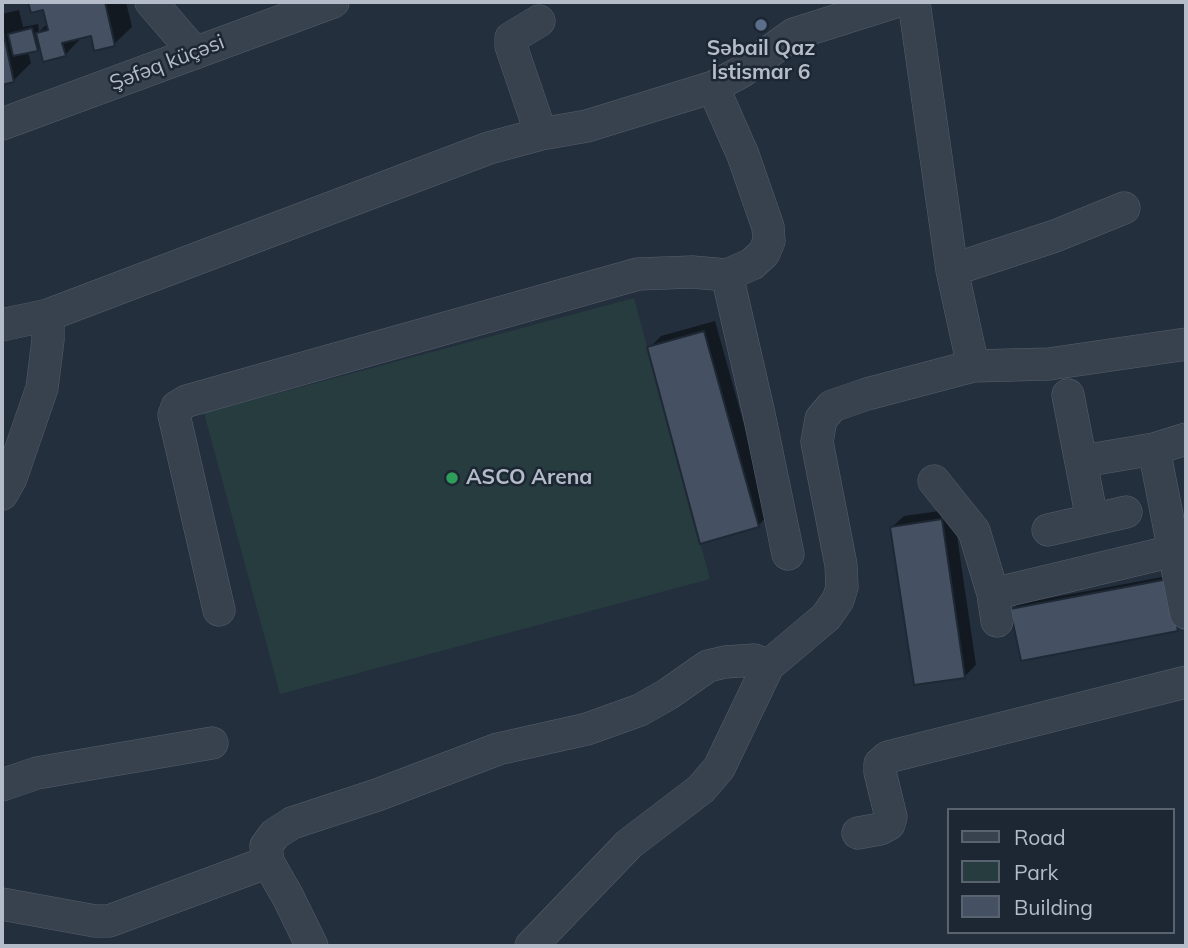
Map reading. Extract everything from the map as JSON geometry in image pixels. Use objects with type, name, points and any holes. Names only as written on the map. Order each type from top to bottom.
[{"type":"street","points":[[150,2],[195,53]]},
{"type":"street","name":"Şəfəq küçəsi","points":[[2,124],[332,2]]},
{"type":"street","points":[[2,325],[48,315],[489,148],[541,134],[587,126],[713,87],[741,72],[794,34],[895,2]]},
{"type":"street","points":[[914,2],[952,270],[973,366]]},
{"type":"street","points":[[539,22],[511,38],[511,46],[541,134]]},
{"type":"street","points":[[219,610],[174,415],[177,407],[187,401],[638,274],[692,272],[727,275],[752,264],[764,253],[769,241],[768,227],[743,155],[713,87]]},
{"type":"street","points":[[952,270],[1055,236],[1124,208]]},
{"type":"street","points":[[727,275],[788,554]]},
{"type":"street","points":[[2,494],[11,478],[42,388],[48,315]]},
{"type":"street","points":[[531,946],[629,844],[701,789],[719,768],[768,666],[826,617],[838,600],[842,587],[841,565],[817,442],[821,419],[832,406],[973,366],[1049,364],[1186,344]]},
{"type":"street","points":[[1068,395],[1083,461],[1092,519]]},
{"type":"street","points":[[1083,461],[1154,449],[1186,439]]},
{"type":"street","points":[[1154,449],[1186,613]]},
{"type":"street","points":[[934,481],[974,531],[995,608],[1173,551]]},
{"type":"street","points":[[1048,530],[1126,512]]},
{"type":"street","points":[[312,946],[268,862],[266,846],[275,834],[292,823],[377,795],[498,749],[587,729],[640,710],[708,666],[754,660],[768,666]]},
{"type":"street","points":[[858,833],[880,829],[889,824],[891,817],[880,772],[880,764],[888,757],[1186,681]]},
{"type":"street","points":[[2,785],[37,773],[212,743]]},
{"type":"street","points":[[2,904],[95,921],[109,921],[268,862]]},
{"type":"green space","name":"ASCO Arena","points":[[634,298],[710,579],[280,694],[204,413]]},
{"type":"building","points":[[28,2],[105,2],[115,46],[94,51],[91,36],[62,43],[66,56],[43,62],[36,33],[48,30],[43,10],[31,13]]},
{"type":"building","points":[[2,27],[14,82],[2,85]]},
{"type":"building","points":[[32,28],[38,51],[13,56],[8,34]]},
{"type":"building","points":[[704,331],[759,527],[700,544],[647,347]]},
{"type":"building","points":[[942,519],[965,678],[914,685],[890,527]]},
{"type":"building","points":[[1168,579],[1178,631],[1021,661],[1010,609]]},
{"type":"place","name":"Səbail Qaz İstismar 6","points":[[761,25]]},
{"type":"place","name":"ASCO Arena","points":[[452,478]]}]
